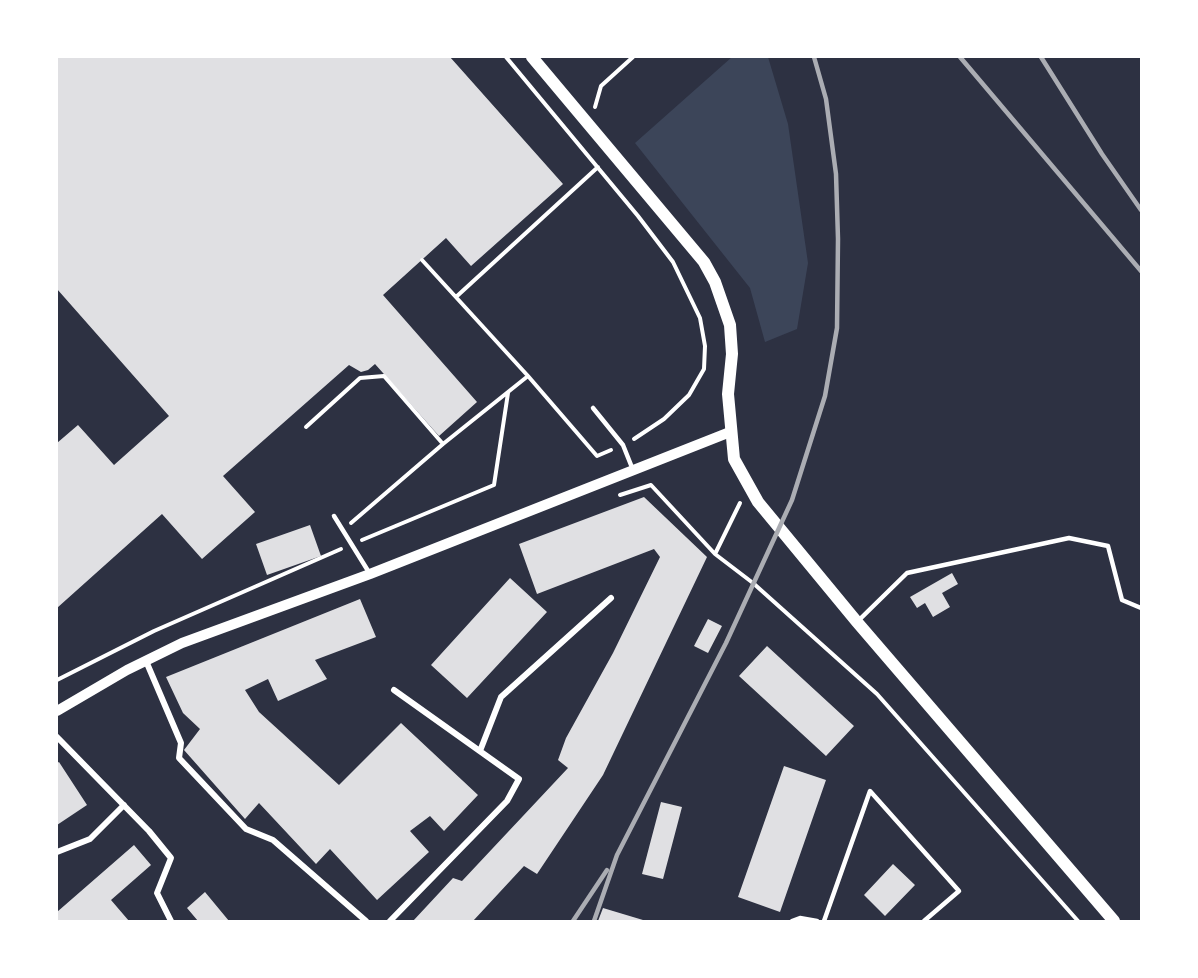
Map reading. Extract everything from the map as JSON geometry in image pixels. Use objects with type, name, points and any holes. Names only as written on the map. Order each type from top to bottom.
[{"type":"main road","points":[[536,58],[704,262],[715,282],[730,326],[732,354],[728,394],[729,432],[734,459],[748,486],[779,530],[856,622],[1114,921]]},
{"type":"street","points":[[57,711],[146,661],[182,644],[634,472],[729,432]]},
{"type":"street","points":[[480,751],[501,698],[611,598]]},
{"type":"street","points":[[146,661],[181,743],[179,758],[246,829],[273,840],[366,921]]},
{"type":"street","points":[[390,921],[507,801],[519,779],[394,690]]},
{"type":"street","points":[[57,737],[124,805],[171,858],[157,893],[171,921]]},
{"type":"street","points":[[57,852],[90,839],[124,805]]},
{"type":"lane","points":[[593,408],[623,445],[634,472]]},
{"type":"lane","points":[[334,516],[370,574]]},
{"type":"lane","points":[[856,622],[907,573],[1069,538],[1108,546],[1122,600],[1141,608]]},
{"type":"lane","points":[[825,921],[870,791],[959,891],[924,921]]},
{"type":"lane","points":[[792,921],[800,918],[817,921]]},
{"type":"path","points":[[422,260],[528,376],[597,456],[623,445],[664,419],[689,395],[704,369],[705,346],[700,318],[673,262],[598,167],[506,57]]},
{"type":"path","points":[[589,125],[601,86],[633,57]]},
{"type":"path","points":[[456,297],[598,167]]},
{"type":"path","points":[[306,427],[360,378],[384,376],[443,444]]},
{"type":"path","points":[[343,531],[443,444],[528,376]]},
{"type":"path","points":[[57,680],[154,631],[351,544],[494,485],[508,393]]},
{"type":"path","points":[[651,485],[715,555],[753,583],[877,694],[1078,921]]},
{"type":"path","points":[[715,555],[748,486]]},
{"type":"shaded area","points":[[732,57],[768,57],[788,124],[808,263],[797,329],[765,342],[750,288],[635,143]]},
{"type":"building","points":[[57,57],[450,57],[563,184],[471,266],[446,238],[383,295],[477,402],[439,436],[375,364],[361,372],[349,365],[223,476],[255,512],[202,559],[162,514],[57,608],[57,443],[78,425],[114,465],[169,416],[57,289]]},
{"type":"building","points":[[644,497],[707,557],[603,775],[537,874],[524,866],[473,921],[413,921],[453,878],[462,881],[568,768],[558,760],[566,738],[613,653],[660,557],[654,549],[537,594],[519,544]]},
{"type":"building","points":[[310,525],[321,556],[267,575],[256,544]]},
{"type":"building","points":[[952,573],[958,584],[942,593],[950,607],[933,617],[925,603],[917,608],[910,597]]},
{"type":"building","points":[[510,578],[547,612],[467,698],[431,665]]},
{"type":"building","points":[[360,599],[376,637],[315,660],[327,679],[278,701],[268,679],[245,690],[259,712],[339,785],[401,723],[478,795],[444,831],[430,816],[410,831],[429,852],[377,900],[330,849],[316,864],[259,803],[245,819],[184,750],[200,729],[183,713],[166,677]]},
{"type":"building","points":[[708,619],[722,626],[708,653],[694,646]]},
{"type":"building","points":[[767,646],[854,726],[826,756],[739,676]]},
{"type":"building","points":[[59,762],[87,805],[57,825],[57,763]]},
{"type":"building","points":[[784,766],[826,780],[780,912],[738,897]]},
{"type":"building","points":[[661,802],[682,807],[663,879],[642,874]]},
{"type":"building","points":[[134,845],[151,865],[111,900],[129,921],[57,921],[57,912]]},
{"type":"building","points":[[893,864],[915,885],[885,916],[864,895]]},
{"type":"building","points":[[205,892],[229,921],[198,921],[187,908]]},
{"type":"building","points":[[603,908],[643,920],[643,921],[598,921]]},
{"type":"railway","points":[[594,921],[617,855],[726,643],[792,500],[825,396],[837,328],[836,174],[826,99],[814,57]]},
{"type":"railway","points":[[960,57],[1141,271]]},
{"type":"railway","points":[[1041,57],[1102,154],[1141,210]]},
{"type":"railway","points":[[573,921],[607,870]]}]
